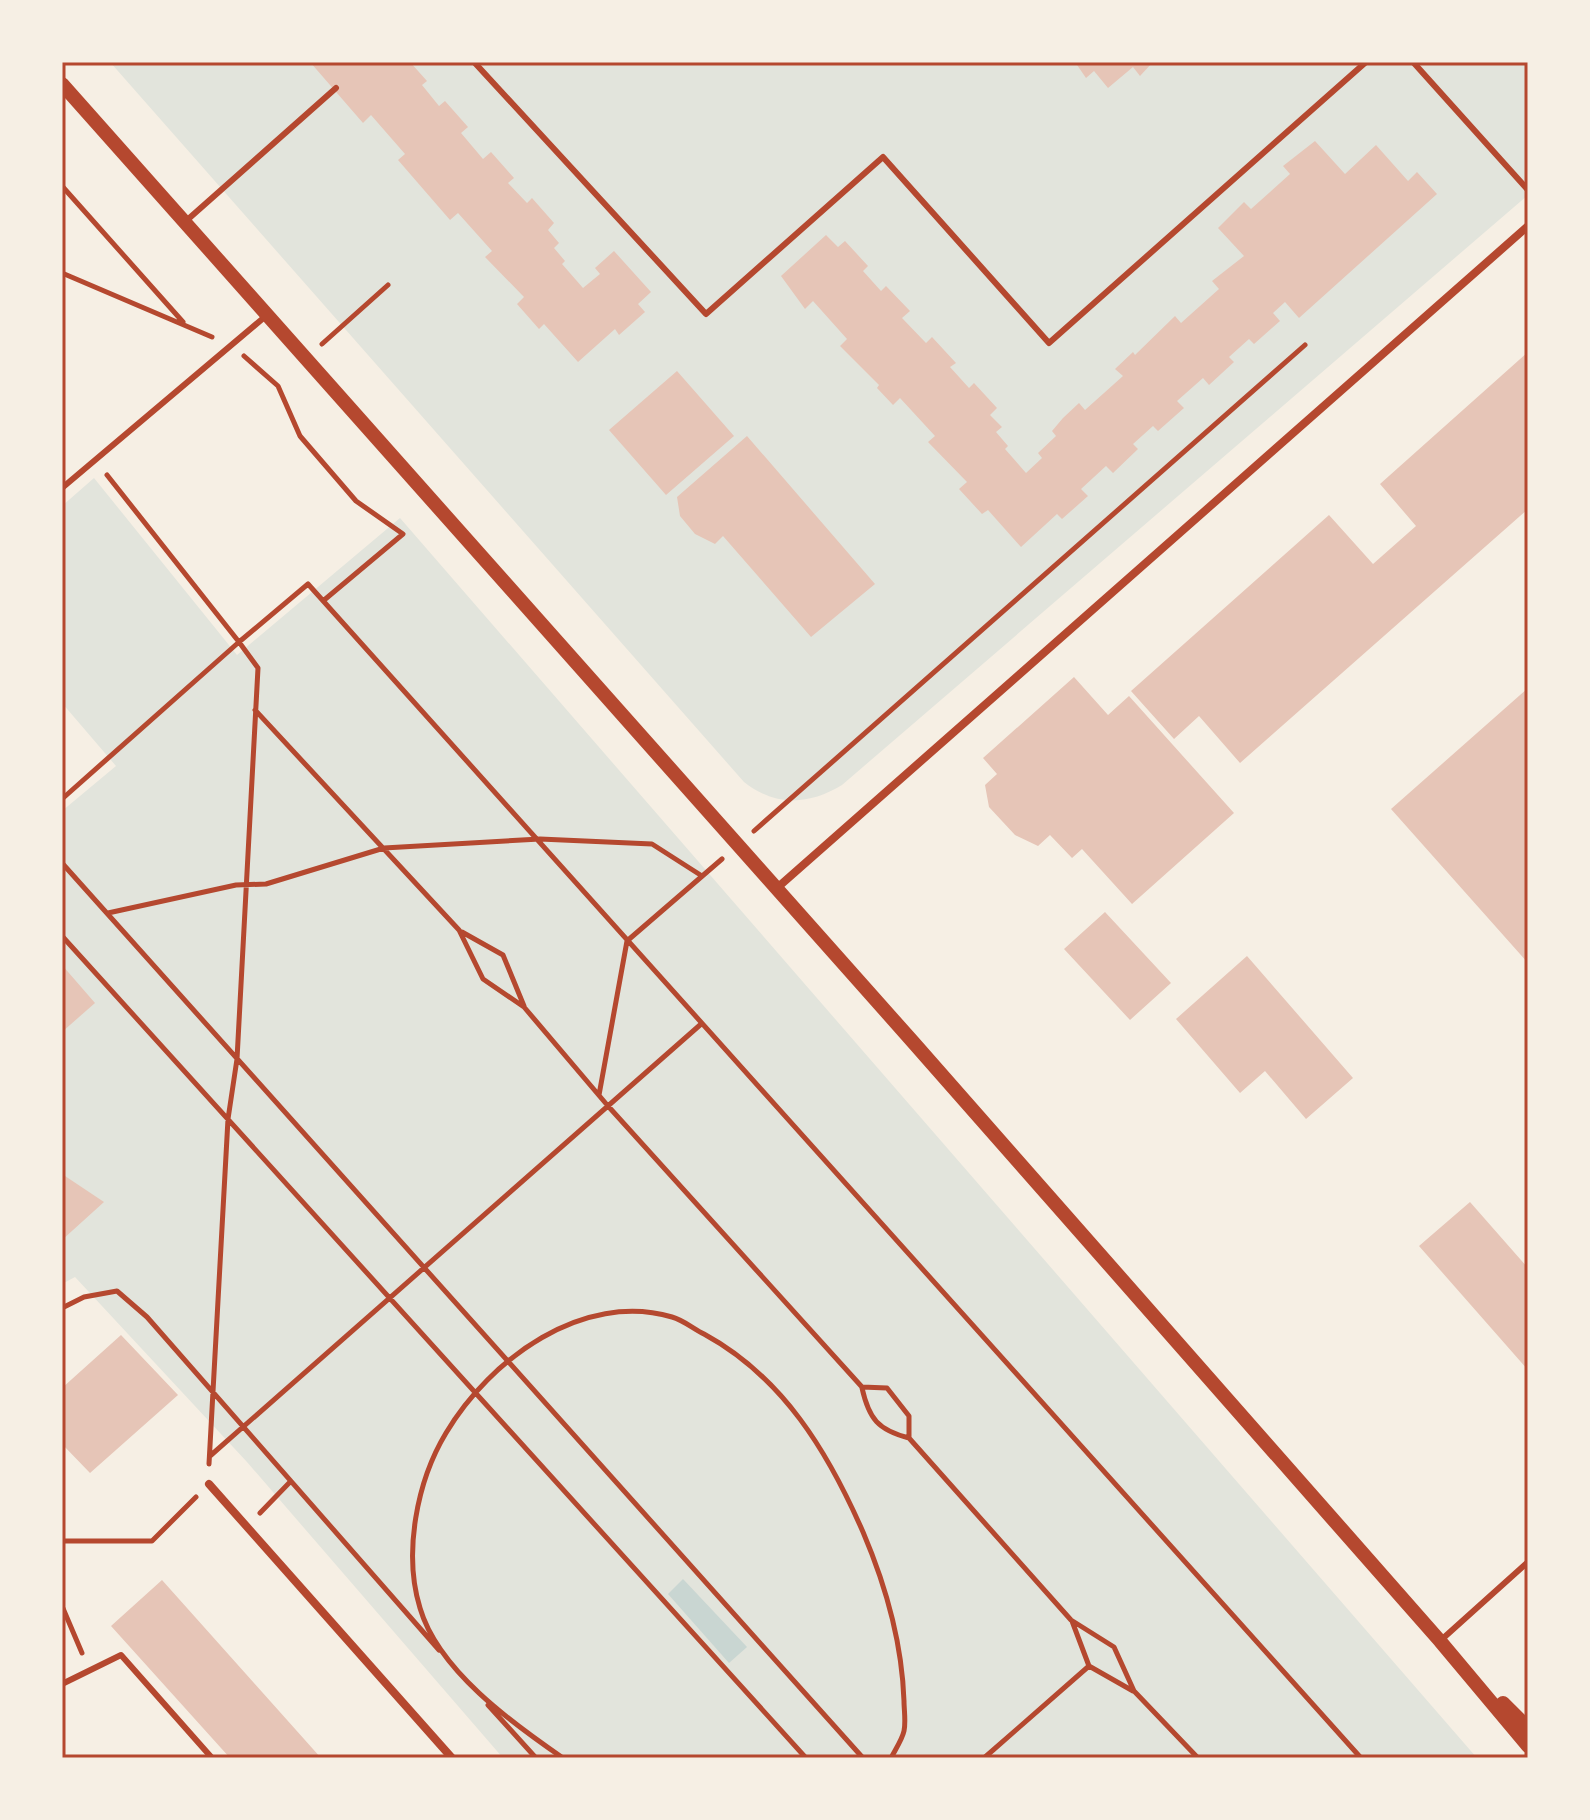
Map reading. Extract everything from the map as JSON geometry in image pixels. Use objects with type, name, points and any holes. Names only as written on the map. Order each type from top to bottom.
[{"type":"street","points":[[62,84],[777,888],[1440,1641],[1528,1746]]},
{"type":"street","points":[[777,888],[1528,226]]},
{"type":"street","points":[[209,1484],[452,1758]]},
{"type":"street","points":[[1440,1641],[1528,1728]]},
{"type":"lane","points":[[474,62],[706,314],[883,157],[1049,343],[1366,62]]},
{"type":"lane","points":[[1413,62],[1528,190]]},
{"type":"lane","points":[[185,223],[336,88]]},
{"type":"lane","points":[[62,488],[267,315]]},
{"type":"lane","points":[[1440,1641],[1528,1562]]},
{"type":"lane","points":[[62,1684],[121,1655],[212,1758]]},
{"type":"path","points":[[62,186],[187,326]]},
{"type":"path","points":[[62,273],[232,345],[278,386],[300,436],[356,501],[403,534],[323,601]]},
{"type":"path","points":[[278,386],[388,285]]},
{"type":"path","points":[[599,1096],[627,941],[1305,345]]},
{"type":"path","points":[[62,1541],[152,1541],[209,1484],[228,1119],[237,1059],[258,668],[95,460]]},
{"type":"path","points":[[62,799],[308,584],[540,839],[700,1025],[1361,1758]]},
{"type":"path","points":[[255,710],[459,930],[483,979],[524,1007],[599,1096],[862,1387],[867,1409],[884,1431],[909,1438],[1071,1620],[1114,1647],[1134,1691]]},
{"type":"path","points":[[107,913],[245,885],[266,884],[384,848],[540,839],[652,844],[702,876]]},
{"type":"path","points":[[62,863],[863,1758]]},
{"type":"path","points":[[459,930],[503,955],[524,1007]]},
{"type":"path","points":[[62,936],[806,1758]]},
{"type":"path","points":[[209,1456],[700,1025]]},
{"type":"path","points":[[62,1308],[84,1297],[117,1291],[147,1317],[536,1758]]},
{"type":"path","points":[[563,1758],[509,1721],[447,1658],[420,1609],[412,1552],[424,1481],[446,1433],[476,1393],[509,1363],[568,1323],[609,1311],[672,1317],[729,1348],[790,1402],[837,1473],[881,1574],[902,1664],[905,1730],[891,1758]]},
{"type":"path","points":[[862,1387],[887,1388],[909,1416],[909,1438]]},
{"type":"path","points":[[247,1527],[290,1482]]},
{"type":"path","points":[[62,1606],[89,1671]]},
{"type":"path","points":[[1071,1620],[1089,1666],[1134,1691],[1198,1758]]},
{"type":"path","points":[[984,1758],[1089,1666]]},
{"type":"shaded area","points":[[110,62],[1528,62],[1528,195],[842,785],[805,799],[780,799],[768,796],[744,782]]},
{"type":"shaded area","points":[[94,478],[237,655],[400,518],[1477,1758],[503,1758],[247,1462],[75,1277],[62,1284],[62,811],[116,766],[62,703],[62,506]]},
{"type":"shaded area","points":[[683,1579],[747,1647],[729,1663],[668,1594]]},
{"type":"building","points":[[310,62],[410,62],[427,81],[422,85],[439,106],[445,101],[468,127],[461,133],[483,159],[491,152],[514,178],[508,183],[527,203],[532,198],[554,223],[548,230],[559,243],[554,248],[565,261],[562,264],[583,288],[600,274],[595,268],[614,251],[651,292],[638,304],[645,312],[619,335],[615,329],[578,362],[544,324],[539,329],[517,304],[524,297],[485,257],[492,251],[458,213],[450,220],[398,160],[405,154],[371,115],[363,123]]},
{"type":"building","points":[[1075,62],[1153,62],[1140,76],[1133,67],[1108,88],[1094,71],[1086,78]]},
{"type":"building","points":[[1315,141],[1345,174],[1376,145],[1408,181],[1417,172],[1437,194],[1299,318],[1285,302],[1273,313],[1280,321],[1254,344],[1249,339],[1229,357],[1234,362],[1209,385],[1203,378],[1177,401],[1184,408],[1158,431],[1153,426],[1133,444],[1138,449],[1113,473],[1106,466],[1081,489],[1088,496],[1062,519],[1057,514],[1021,547],[988,510],[982,514],[959,489],[967,482],[928,442],[935,436],[900,398],[893,405],[877,388],[879,385],[840,346],[847,339],[813,301],[805,309],[781,276],[826,235],[838,247],[845,241],[868,266],[863,271],[881,291],[886,286],[910,311],[902,318],[926,343],[932,337],[956,363],[950,367],[969,388],[974,383],[997,408],[990,415],[1002,427],[996,432],[1008,446],[1005,449],[1026,473],[1042,458],[1038,453],[1056,436],[1052,431],[1063,418],[1079,403],[1085,410],[1123,376],[1115,369],[1133,352],[1135,355],[1175,316],[1181,323],[1219,289],[1212,281],[1244,256],[1218,228],[1244,202],[1251,209],[1290,174],[1283,166]]},
{"type":"building","points":[[1528,352],[1528,509],[1240,763],[1199,716],[1174,739],[1131,691],[1329,515],[1373,564],[1416,526],[1380,484]]},
{"type":"building","points":[[677,371],[734,436],[666,495],[609,430]]},
{"type":"building","points":[[747,436],[875,584],[811,637],[723,536],[715,544],[695,534],[680,516],[677,497]]},
{"type":"building","points":[[1074,677],[1108,715],[1129,696],[1234,813],[1132,904],[1082,849],[1072,858],[1050,835],[1038,846],[1015,835],[989,807],[985,785],[997,774],[983,758]]},
{"type":"building","points":[[1528,688],[1528,963],[1391,809]]},
{"type":"building","points":[[1105,912],[1171,983],[1130,1020],[1064,949]]},
{"type":"building","points":[[1247,956],[1353,1078],[1306,1119],[1265,1071],[1240,1093],[1176,1019]]},
{"type":"building","points":[[62,965],[95,1003],[62,1032]]},
{"type":"building","points":[[62,1174],[104,1202],[62,1240]]},
{"type":"building","points":[[1470,1202],[1528,1268],[1528,1370],[1419,1246]]},
{"type":"building","points":[[121,1335],[178,1395],[90,1473],[62,1444],[62,1388]]},
{"type":"building","points":[[162,1580],[321,1758],[230,1758],[111,1626]]}]
